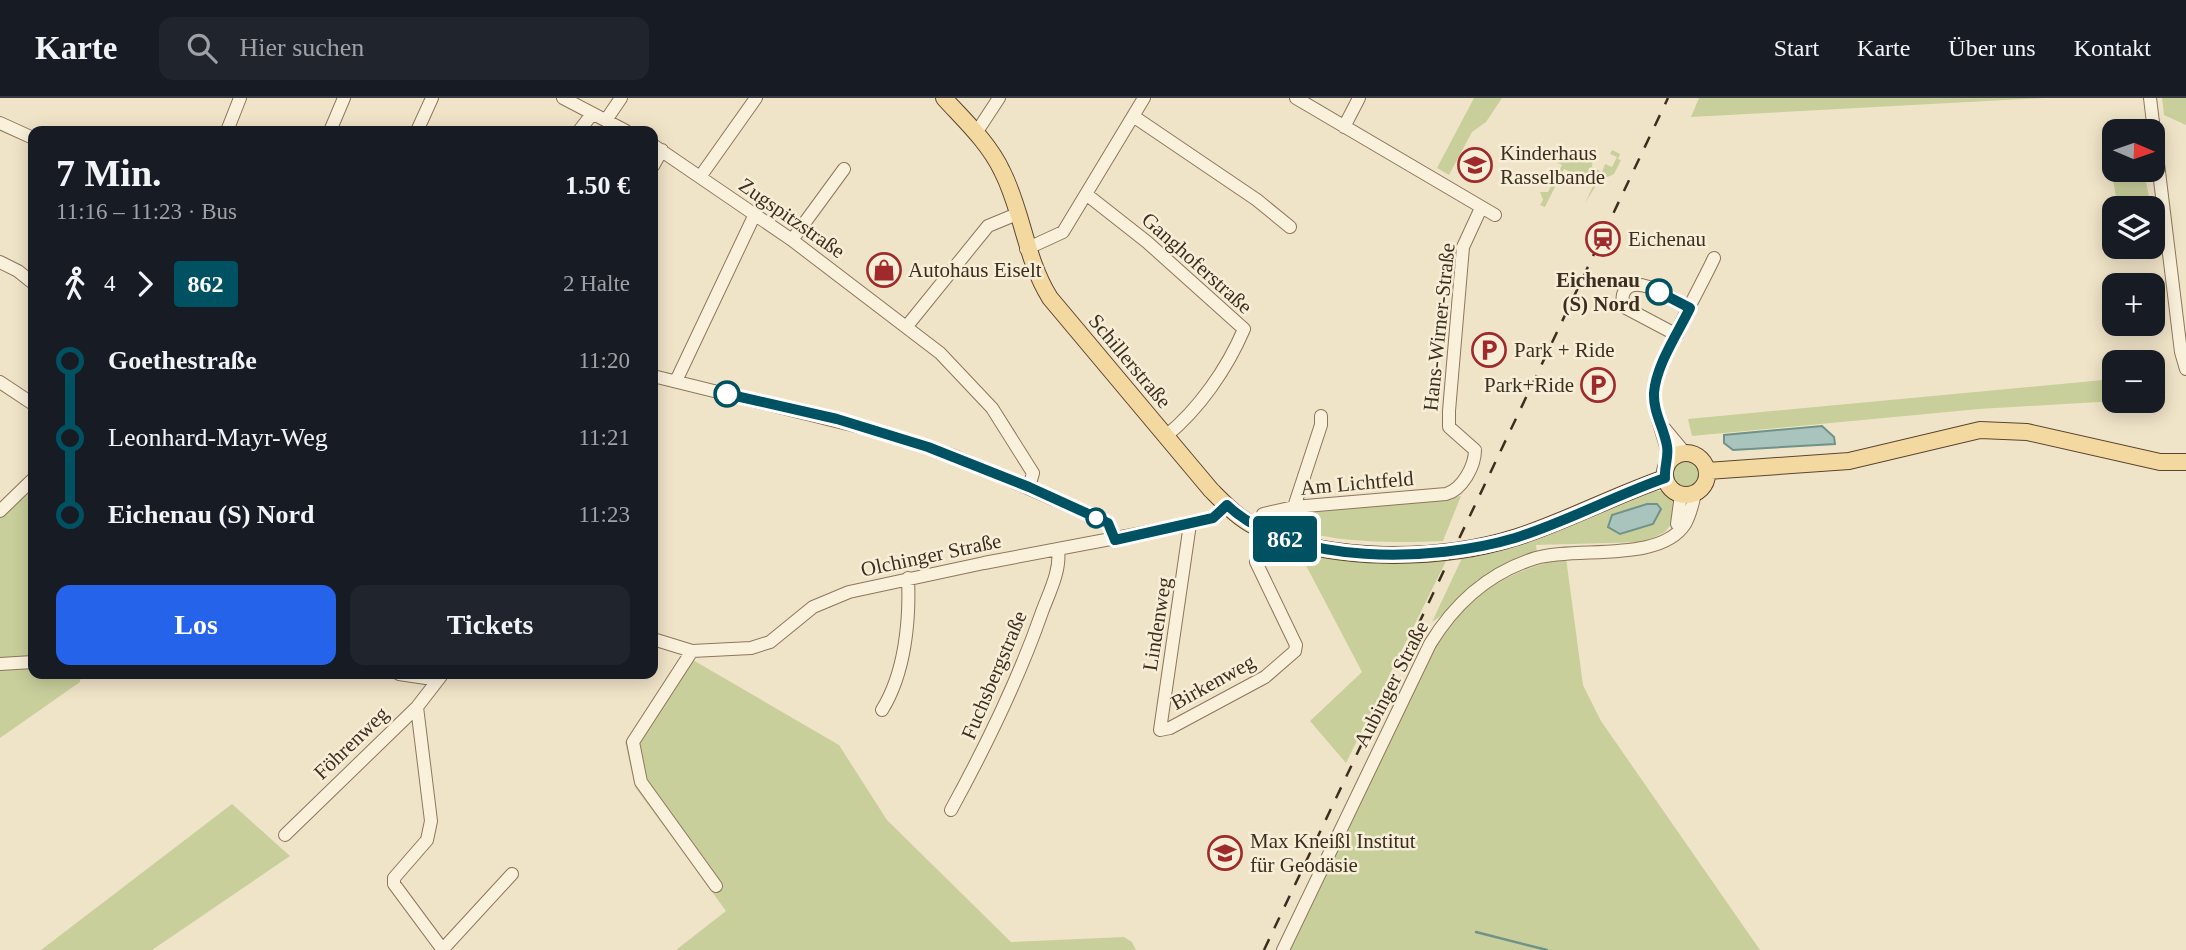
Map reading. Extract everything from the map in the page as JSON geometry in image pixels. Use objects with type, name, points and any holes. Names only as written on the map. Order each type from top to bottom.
[{"type":"main road","name":"Schillerstraße","points":[[944,98],[976,133],[1003,172],[1026,249],[1038,279],[1050,298],[1227,505],[1255,527],[1285,539],[1372,553],[1456,550],[1514,538],[1665,478]]},
{"type":"main road","points":[[1707,471],[1849,461],[1939,437],[1989,430],[2027,432],[2160,461],[2186,462]]},
{"type":"main road","points":[[1685,453],[1702,460],[1707,471],[1705,484],[1688,494],[1672,491],[1665,478],[1669,461],[1685,453]]},
{"type":"street","points":[[229,126],[240,98]]},
{"type":"street","points":[[332,126],[344,98]]},
{"type":"street","points":[[419,126],[432,98]]},
{"type":"street","points":[[563,98],[617,126]]},
{"type":"street","points":[[606,120],[621,98]]},
{"type":"street","points":[[700,177],[756,98]]},
{"type":"street","points":[[976,133],[999,98]]},
{"type":"street","points":[[1026,249],[1063,232],[1144,98]]},
{"type":"street","points":[[1296,98],[1495,215]]},
{"type":"street","points":[[1344,127],[1359,98]]},
{"type":"street","points":[[2150,98],[2181,352],[2186,369]]},
{"type":"street","points":[[583,126],[592,114]]},
{"type":"street","points":[[1133,116],[1257,200],[1290,227]]},
{"type":"street","points":[[0,123],[28,136]]},
{"type":"street","name":"Zugspitzstraße","points":[[658,149],[792,240],[944,357],[992,408],[1031,467],[1029,487]]},
{"type":"street","points":[[792,240],[844,169]]},
{"type":"street","name":"Ganghoferstraße","points":[[1086,194],[1147,242],[1244,329],[1206,393],[1187,417],[1166,436]]},
{"type":"street","name":"Hans-Wirner-Straße","points":[[1454,492],[1474,459],[1475,450],[1449,427],[1449,411],[1463,247],[1481,208]]},
{"type":"street","points":[[676,381],[755,214]]},
{"type":"street","points":[[907,326],[989,226],[1017,214]]},
{"type":"street","points":[[1669,461],[1654,400],[1656,383],[1714,258]]},
{"type":"street","points":[[0,262],[28,279]]},
{"type":"street","points":[[1677,335],[1626,308],[1622,299],[1625,289],[1633,284],[1643,284],[1690,308]]},
{"type":"street","points":[[658,377],[866,427],[954,456],[1108,523],[1115,540]]},
{"type":"street","points":[[0,382],[28,401]]},
{"type":"street","points":[[1294,507],[1321,425],[1321,416]]},
{"type":"street","points":[[1662,426],[1685,453]]},
{"type":"street","points":[[0,511],[28,484]]},
{"type":"street","name":"Am Lichtfeld","points":[[1263,514],[1294,507],[1454,492]]},
{"type":"street","name":"Aubinger Straße","points":[[1283,950],[1425,656],[1452,612],[1485,582],[1512,566],[1572,551],[1643,549],[1667,538],[1679,521],[1688,494]]},
{"type":"street","name":"Olchinger Straße","points":[[658,641],[692,651],[760,646],[827,600],[908,578],[1190,524],[1213,518],[1227,505]]},
{"type":"street","name":"Lindenweg","points":[[1160,730],[1190,524]]},
{"type":"street","name":"Fuchsbergstraße","points":[[951,810],[988,742],[1026,657],[1051,586],[1058,550]]},
{"type":"street","name":"Birkenweg","points":[[1160,730],[1170,728],[1265,677],[1295,651],[1296,645],[1256,562],[1258,553]]},
{"type":"street","points":[[882,710],[899,674],[908,578]]},
{"type":"street","points":[[692,651],[633,742],[641,782],[716,886]]},
{"type":"street","points":[[0,664],[28,662]]},
{"type":"street","name":"Föhrenweg","points":[[285,835],[417,707],[439,679]]},
{"type":"street","points":[[417,707],[431,821],[427,840],[394,878],[394,884],[443,950],[512,874]]},
{"type":"green space","points":[[1474,98],[1502,98],[1486,122],[1472,132],[1449,175],[1437,168]]},
{"type":"green space","points":[[1699,98],[2045,98],[1691,117]]},
{"type":"green space","points":[[2162,98],[2186,98],[2186,125],[2164,115]]},
{"type":"green space","points":[[1612,150],[1620,154],[1618,159],[1621,160],[1614,174],[1599,181],[1585,203],[1594,184],[1564,169],[1545,207],[1540,205],[1543,200],[1540,192],[1548,192],[1554,180],[1548,177],[1549,174],[1556,177],[1562,165],[1556,162],[1558,160],[1579,162],[1593,159],[1592,167],[1602,172],[1605,164],[1612,167],[1617,157],[1610,154]]},
{"type":"green space","points":[[2113,182],[2146,182],[2149,196],[2116,196]]},
{"type":"green space","points":[[2102,380],[2102,402],[1979,409],[1692,436],[1688,419]]},
{"type":"green space","points":[[1686,458],[1697,463],[1702,474],[1697,485],[1686,490],[1675,485],[1670,474],[1675,463]]},
{"type":"green space","points":[[1653,490],[1666,492],[1676,503],[1675,519],[1665,532],[1644,542],[1536,545],[1537,552],[1477,580],[1444,614],[1432,622],[1462,558],[1520,545]]},
{"type":"green space","points":[[28,492],[28,656],[0,658],[0,518]]},
{"type":"green space","points":[[1461,496],[1443,541],[1379,542],[1329,537],[1287,525],[1272,516],[1276,513]]},
{"type":"green space","points":[[1300,554],[1373,562],[1446,561],[1346,763],[1310,721],[1362,672]]},
{"type":"green space","points":[[1566,558],[1583,685],[1601,721],[1760,950],[1289,950],[1428,657],[1441,637],[1455,619],[1485,591],[1522,571]]},
{"type":"green space","points":[[686,656],[839,745],[887,820],[1011,942],[1124,937],[1132,942],[1136,950],[676,950],[726,911],[635,787],[625,742]]},
{"type":"green space","points":[[28,667],[28,679],[80,679],[80,682],[0,738],[0,670]]},
{"type":"green space","points":[[232,804],[290,856],[152,950],[41,950]]},
{"type":"water","points":[[1822,426],[1834,437],[1835,444],[1733,450],[1724,443],[1724,435]]},
{"type":"water","points":[[1647,504],[1657,504],[1661,509],[1653,524],[1620,534],[1608,527],[1612,515]]},
{"type":"waterway","points":[[1476,932],[1547,950]]},
{"type":"railway","points":[[1264,950],[1668,98]]},
{"type":"bus line","name":"862","points":[[727,394],[837,419],[954,456],[1108,523],[1115,540],[1213,518],[1227,505],[1255,527],[1304,544],[1394,554],[1456,550],[1514,538],[1665,478],[1669,461],[1667,444],[1658,418],[1654,392],[1659,374],[1690,308],[1659,292]]},
{"type":"place","name":"Kinderhaus Rasselbande","points":[[1475,165]]},
{"type":"place","name":"Eichenau","points":[[1603,239]]},
{"type":"place","name":"Autohaus Eiselt","points":[[884,270]]},
{"type":"place","name":"Eichenau (S) Nord","points":[[1659,292]]},
{"type":"place","name":"Park + Ride","points":[[1489,350]]},
{"type":"place","name":"Park+Ride","points":[[1598,385]]},
{"type":"place","name":"Max Kneißl Institut für Geodäsie","points":[[1225,853]]}]
